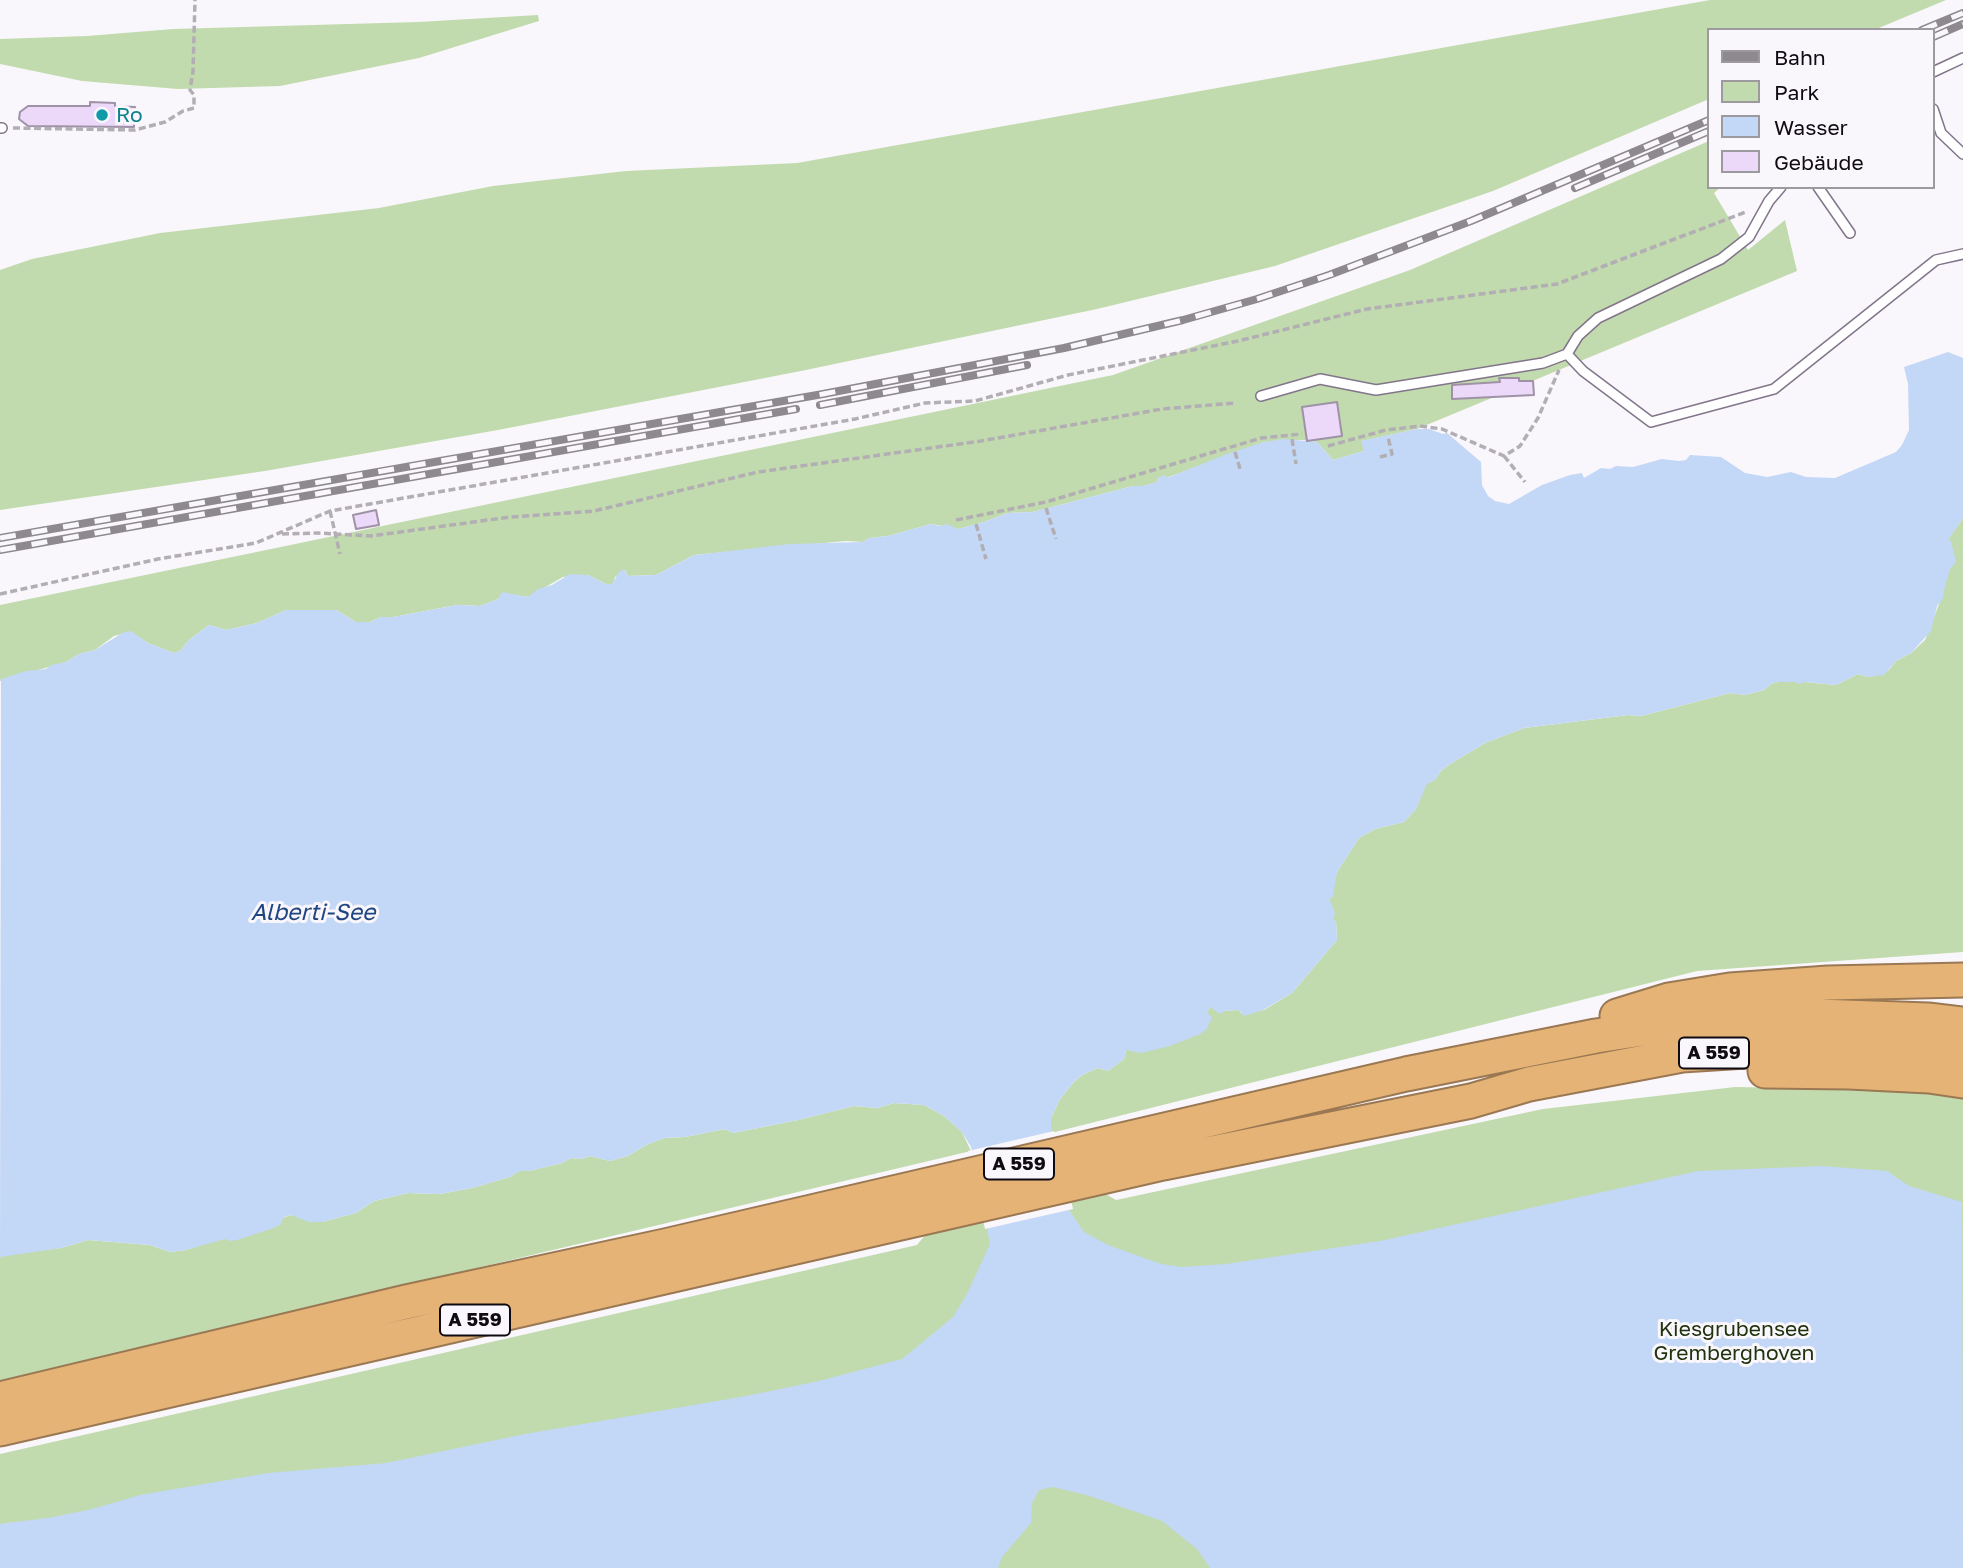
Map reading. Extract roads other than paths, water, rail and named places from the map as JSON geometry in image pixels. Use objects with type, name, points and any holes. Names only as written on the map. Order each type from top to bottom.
[{"type":"highway","points":[[1474,1059],[1669,1000],[1718,992],[1774,985],[1963,980]]},
{"type":"highway","name":"A 559","points":[[0,1429],[947,1196],[1097,1162],[1474,1059],[1675,1024],[1817,1016],[1963,1024]]},
{"type":"highway","name":"A 559","points":[[1097,1162],[1471,1101],[1529,1084],[1682,1055],[1825,1046],[1963,1055]]},
{"type":"highway","points":[[1471,1101],[1742,1072],[1849,1072],[1929,1076],[1963,1081]]},
{"type":"highway","name":"A 559","points":[[0,1399],[405,1302],[679,1242],[947,1196]]},
{"type":"lane","points":[[1935,71],[1963,58]]},
{"type":"lane","points":[[1935,115],[1941,133],[1963,155]]},
{"type":"lane","points":[[1261,396],[1320,379],[1376,390],[1543,363],[1567,354],[1578,336],[1598,318],[1721,259],[1749,237],[1769,201],[1779,189]]},
{"type":"lane","points":[[1819,189],[1850,233]]},
{"type":"lane","points":[[1567,354],[1583,371],[1651,422],[1774,389],[1936,260],[1963,254]]},
{"type":"water","name":"Alberti-See","points":[[1948,352],[1963,358],[1963,518],[1948,540],[1951,541],[1956,562],[1950,569],[1944,597],[1937,606],[1931,631],[1911,653],[1896,661],[1884,675],[1868,677],[1858,674],[1836,685],[1778,682],[1764,690],[1745,695],[1730,693],[1641,716],[1628,715],[1524,728],[1485,743],[1447,766],[1435,780],[1427,784],[1416,809],[1404,822],[1375,829],[1359,838],[1337,872],[1333,897],[1329,898],[1335,913],[1333,920],[1336,921],[1337,940],[1292,993],[1263,1010],[1244,1016],[1239,1010],[1224,1011],[1220,1014],[1210,1007],[1207,1012],[1212,1018],[1206,1030],[1200,1034],[1170,1046],[1141,1053],[1126,1050],[1124,1059],[1108,1071],[1098,1068],[1082,1075],[1060,1099],[1051,1118],[1051,1133],[1069,1210],[1084,1232],[1108,1245],[1161,1264],[1182,1267],[1226,1264],[1380,1241],[1698,1171],[1822,1166],[1887,1171],[1909,1186],[1962,1202],[1963,1568],[1210,1568],[1197,1549],[1162,1521],[1090,1496],[1053,1487],[1039,1490],[1032,1503],[1031,1523],[1002,1557],[998,1568],[0,1568],[0,1524],[48,1518],[140,1495],[268,1473],[386,1463],[525,1434],[746,1396],[819,1381],[902,1359],[953,1317],[990,1244],[971,1147],[962,1132],[944,1116],[924,1105],[894,1103],[878,1108],[854,1106],[733,1133],[725,1129],[664,1138],[628,1156],[610,1161],[590,1156],[571,1158],[562,1163],[519,1171],[510,1177],[472,1188],[440,1194],[408,1193],[374,1201],[356,1213],[322,1222],[309,1222],[291,1215],[284,1217],[280,1225],[271,1229],[237,1240],[225,1239],[186,1250],[170,1252],[150,1245],[88,1240],[61,1248],[0,1257],[1,679],[66,662],[79,654],[95,650],[124,632],[131,631],[148,643],[174,653],[180,651],[189,640],[209,625],[226,630],[257,623],[286,610],[336,610],[356,622],[370,622],[381,617],[457,605],[480,606],[498,599],[502,592],[528,597],[538,589],[552,585],[570,574],[588,575],[606,584],[612,584],[624,569],[628,576],[656,575],[694,555],[789,544],[863,542],[869,538],[888,536],[931,524],[947,524],[958,529],[1008,513],[1033,512],[1133,486],[1143,486],[1157,482],[1157,478],[1165,475],[1167,478],[1227,454],[1264,442],[1284,439],[1317,442],[1333,460],[1364,451],[1361,441],[1417,429],[1447,433],[1481,462],[1482,485],[1488,496],[1495,501],[1509,504],[1542,485],[1570,475],[1582,473],[1584,478],[1601,468],[1633,467],[1662,459],[1686,460],[1690,455],[1721,457],[1745,473],[1767,477],[1791,472],[1806,477],[1835,478],[1896,452],[1909,430],[1908,384],[1904,367]]},
{"type":"railway","points":[[1927,28],[1963,13]]},
{"type":"railway","points":[[1935,36],[1963,24]]},
{"type":"railway","points":[[0,538],[823,394],[1064,348],[1183,320],[1329,275],[1471,221],[1708,120]]},
{"type":"railway","points":[[1575,188],[1708,131]]},
{"type":"railway","points":[[820,405],[1027,365]]},
{"type":"railway","points":[[0,550],[796,409]]},
{"type":"place","name":"Ro","points":[[102,115]]},
{"type":"park label","name":"Kiesgrubensee Gremberghoven","points":[[1734,1341]]}]
